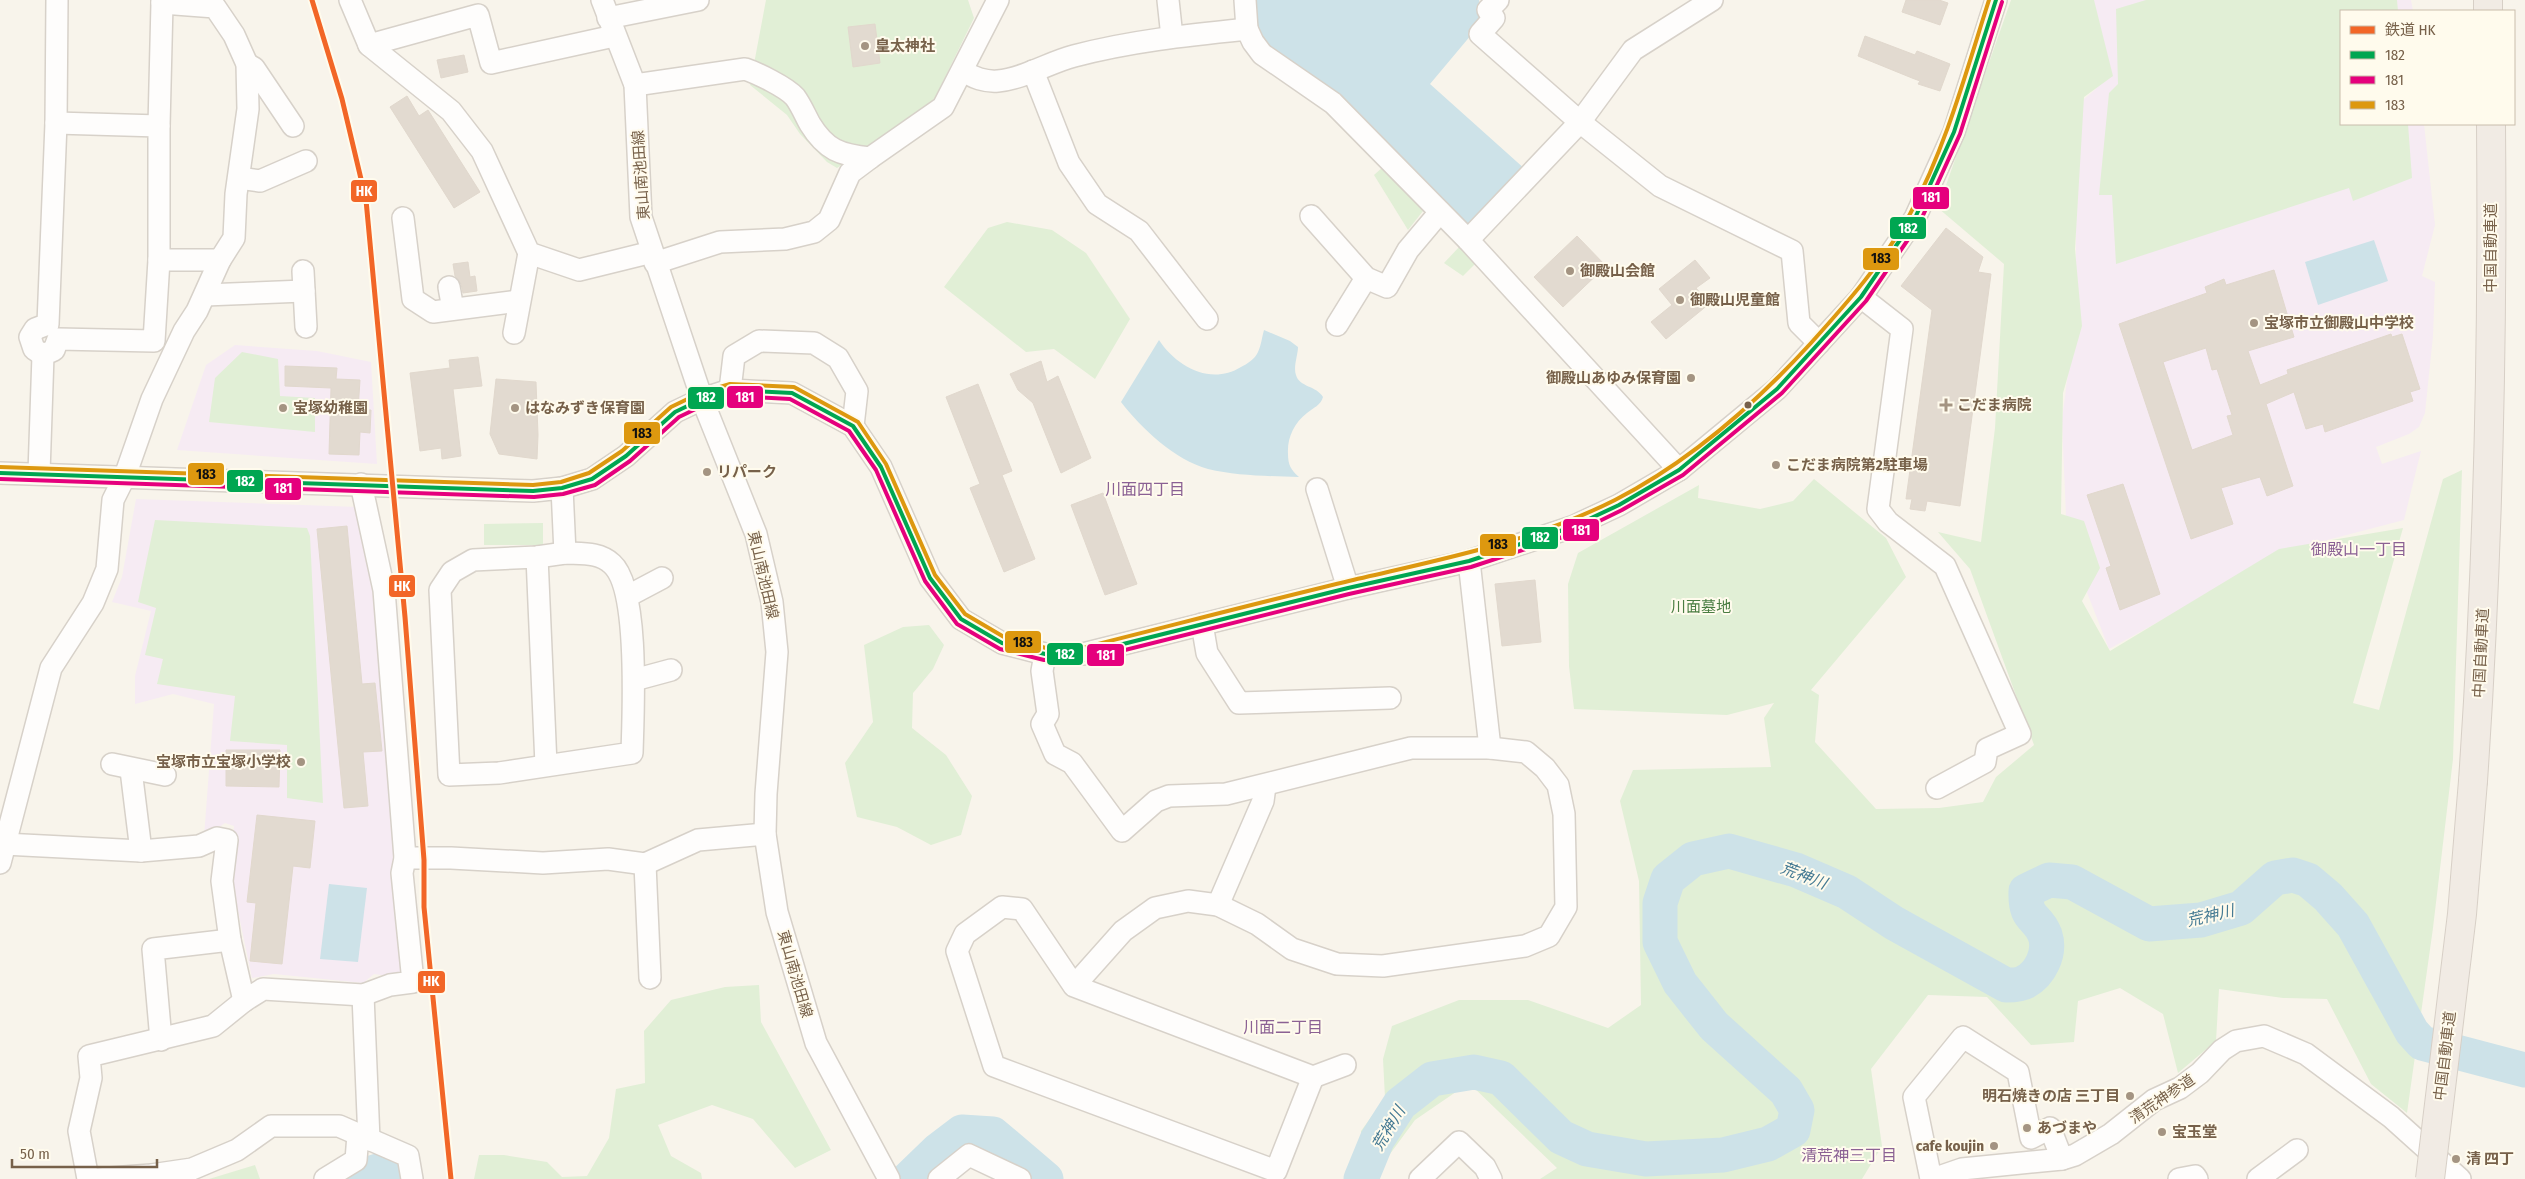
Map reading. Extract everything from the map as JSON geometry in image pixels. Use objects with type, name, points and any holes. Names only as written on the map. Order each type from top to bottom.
[{"type":"highway","name":"中国自動車道","points":[[2430,1179],[2462,914],[2483,630],[2489,460],[2492,259],[2491,125]]},
{"type":"street","points":[[39,473],[43,355],[54,350],[57,0]]},
{"type":"street","points":[[350,0],[368,45],[436,98],[463,125],[482,151],[529,253],[514,333]]},
{"type":"street","points":[[368,45],[478,15],[490,63],[608,18],[698,0]]},
{"type":"street","points":[[529,253],[579,270],[653,257],[720,242],[785,239],[814,232],[829,220],[850,173],[943,107],[964,70],[998,0]]},
{"type":"street","points":[[1168,0],[1172,37]]},
{"type":"street","points":[[1245,0],[1247,29],[1253,42],[1262,54],[1333,103],[1468,240],[1679,470]]},
{"type":"street","points":[[1498,0],[1488,10],[1494,18],[1480,34],[1580,122],[1660,186],[1792,251],[1799,323],[1819,343]]},
{"type":"street","points":[[1468,240],[1580,122],[1633,50],[1712,0]]},
{"type":"street","points":[[0,473],[533,491],[562,488],[592,479],[626,456],[674,412],[702,399],[730,390],[792,393],[853,426],[881,467],[930,578],[961,619],[1002,643],[1045,654],[1083,654],[1348,588],[1469,562],[1572,527],[1619,505],[1679,470],[1777,389],[1861,297],[1915,218],[1954,132],[1996,0]]},
{"type":"street","points":[[53,332],[154,341],[159,260],[159,126],[162,2],[215,7],[234,35],[247,64],[248,109],[239,178],[234,238],[220,260],[205,295],[184,331],[152,399],[125,476],[113,500],[107,569],[93,603],[51,668],[2,854],[141,852],[199,846],[217,838],[227,840],[222,881],[230,940],[244,1001]]},
{"type":"street","name":"東山南池田線","points":[[608,18],[635,85],[641,217],[702,399],[756,534],[772,602],[777,652],[766,794],[765,834],[777,912],[816,1043],[888,1177]]},
{"type":"street","points":[[964,70],[971,77],[998,81],[1033,71],[1048,63],[1076,55],[1172,37],[1247,29]]},
{"type":"street","points":[[247,64],[254,68],[293,126]]},
{"type":"street","points":[[635,85],[745,69],[761,74],[794,96],[820,138],[832,149],[843,155],[870,158]]},
{"type":"street","points":[[1033,71],[1069,163],[1097,204],[1139,231],[1207,319]]},
{"type":"street","points":[[56,123],[159,126]]},
{"type":"street","points":[[239,178],[260,180],[306,161]]},
{"type":"street","points":[[1312,216],[1366,278],[1387,287],[1408,250],[1440,212]]},
{"type":"street","points":[[403,218],[413,299],[432,312],[519,301]]},
{"type":"street","points":[[159,260],[220,260]]},
{"type":"street","points":[[1337,325],[1366,278]]},
{"type":"street","points":[[205,295],[304,281],[306,327]]},
{"type":"street","points":[[450,287],[453,309]]},
{"type":"street","points":[[1861,297],[1902,329],[1878,509],[1888,522],[1945,566],[2020,734],[1987,749],[1984,762],[1937,788]]},
{"type":"street","points":[[730,390],[734,356],[759,341],[814,343],[838,358],[857,391],[853,426]]},
{"type":"street","points":[[88,1179],[79,1131],[92,1078],[89,1056],[213,1026],[244,1001],[263,989],[363,995],[390,984],[413,982],[402,873],[405,858],[384,590],[361,484]]},
{"type":"street","points":[[562,488],[565,553]]},
{"type":"street","points":[[1317,489],[1348,588]]},
{"type":"street","points":[[565,553],[598,555],[614,565],[628,596],[634,680],[632,754],[499,773],[449,775],[440,590],[452,572],[473,560],[537,557],[565,553]]},
{"type":"street","points":[[537,557],[546,766]]},
{"type":"street","points":[[1469,562],[1490,748]]},
{"type":"street","points":[[628,596],[662,578]]},
{"type":"street","points":[[1202,624],[1207,653],[1239,703],[1390,698]]},
{"type":"street","points":[[1045,654],[1042,671],[1048,714],[1042,724],[1055,754],[1072,763],[1122,831],[1156,802],[1169,796],[1226,794],[1411,748],[1490,748],[1526,752],[1545,768],[1558,785],[1564,814],[1566,907],[1549,936],[1526,946],[1383,966],[1337,964],[1292,949],[1257,924],[1218,905],[1188,901],[1155,908],[1123,931],[1074,986]]},
{"type":"street","points":[[634,680],[671,670]]},
{"type":"street","points":[[141,852],[121,767],[165,775]]},
{"type":"street","points":[[1218,905],[1263,801],[1264,786]]},
{"type":"street","points":[[405,858],[451,858],[543,863],[608,859],[645,864],[698,840],[765,834]]},
{"type":"street","points":[[645,864],[650,978]]},
{"type":"street","points":[[1313,1077],[1276,1170],[994,1066],[957,951],[965,934],[1002,907],[1022,908],[1074,986],[1313,1077],[1344,1065]]},
{"type":"street","points":[[161,1040],[153,949],[230,940]]},
{"type":"street","points":[[325,1179],[356,1160],[364,1137],[363,995]]},
{"type":"street","name":"清荒神参道","points":[[1932,1179],[1962,1169],[2062,1159],[2075,1155],[2111,1134],[2154,1100],[2180,1088],[2200,1073],[2222,1050],[2236,1041],[2264,1036],[2306,1054],[2390,1117],[2460,1179]]},
{"type":"street","points":[[1932,1179],[1914,1097],[1963,1037],[2018,1072],[2031,1138],[2050,1128],[2062,1159]]},
{"type":"street","points":[[96,1179],[151,1175],[192,1169],[237,1150],[270,1126],[339,1126],[408,1156],[412,1179]]},
{"type":"street","points":[[1420,1179],[1459,1142],[1485,1167],[1491,1179]]},
{"type":"street","points":[[2258,1179],[2296,1150]]},
{"type":"street","points":[[939,1179],[969,1155],[1020,1179]]},
{"type":"street","points":[[1973,1179],[2000,1164]]},
{"type":"street","points":[[2179,1179],[2195,1176],[2197,1179]]},
{"type":"shaded area","points":[[1252,0],[1479,0],[1482,22],[1430,84],[1526,170],[1468,229],[1417,172],[1348,105],[1271,48],[1256,26]]},
{"type":"shaded area","name":"宝塚市立御殿山中学校","points":[[2084,0],[2411,0],[2413,10],[2340,10],[2340,125],[2424,125],[2435,225],[2422,276],[2435,282],[2433,336],[2425,413],[2419,427],[2409,434],[2376,447],[2382,464],[2421,451],[2404,520],[2289,550],[2109,649],[2067,541],[2062,420],[2076,310],[2076,106],[2096,89],[2082,9]]},
{"type":"shaded area","points":[[2374,240],[2388,281],[2318,305],[2305,262]]},
{"type":"shaded area","points":[[1264,330],[1290,341],[1298,347],[1295,368],[1298,379],[1323,397],[1319,404],[1298,421],[1290,437],[1288,448],[1289,464],[1299,477],[1230,473],[1196,465],[1171,451],[1160,442],[1138,422],[1121,402],[1159,340],[1184,365],[1206,374],[1218,374],[1243,366],[1253,359],[1259,350]]},
{"type":"shaded area","name":"宝塚幼稚園","points":[[235,345],[317,351],[371,362],[377,464],[177,450],[206,365]]},
{"type":"shaded area","name":"宝塚市立宝塚小学校","points":[[136,499],[358,507],[379,609],[405,968],[395,977],[374,974],[363,983],[274,974],[252,978],[230,873],[234,826],[225,823],[204,837],[214,704],[173,694],[135,704],[135,676],[151,611],[112,602],[122,577]]},
{"type":"shaded area","points":[[329,884],[367,888],[358,962],[320,959]]},
{"type":"green space","points":[[766,0],[968,0],[974,18],[929,110],[837,168],[827,162],[800,134],[787,115],[750,85]]},
{"type":"green space","name":"川面墓地","points":[[2011,0],[2094,0],[2113,76],[2084,97],[2075,249],[2082,326],[2063,393],[2061,514],[2084,521],[2100,568],[2082,601],[2110,651],[2279,549],[2403,528],[2353,703],[2379,710],[2443,479],[2462,470],[2453,759],[2433,928],[2407,1113],[2371,1084],[2327,999],[2283,998],[2219,989],[2216,1041],[2178,1073],[2163,1014],[2120,988],[2078,1001],[2074,1042],[2031,1045],[1987,997],[1928,995],[1871,1069],[1882,1146],[1862,1179],[1540,1179],[1557,1168],[1469,1083],[1415,1120],[1387,1158],[1362,1150],[1361,1131],[1385,1098],[1383,1059],[1392,1026],[1459,1000],[1528,1000],[1608,1028],[1641,1005],[1639,881],[1620,801],[1633,770],[1771,767],[1764,718],[1774,703],[1727,715],[1574,709],[1569,666],[1568,584],[1578,553],[1699,485],[1698,498],[1760,509],[1793,501],[1814,479],[1886,538],[1906,577],[1811,690],[1819,695],[1815,742],[1876,809],[1939,808],[1983,802],[1996,777],[2034,745],[1970,569],[1938,532],[1981,542],[1995,428],[2004,264],[1938,208]]},
{"type":"green space","points":[[2146,0],[2397,0],[2398,10],[2340,10],[2340,125],[2408,125],[2412,178],[2353,201],[2349,188],[2116,264],[2112,195],[2099,195],[2109,93],[2118,84],[2116,9]]},
{"type":"green space","points":[[1383,167],[1423,211],[1408,230],[1374,175]]},
{"type":"green space","points":[[1007,222],[1052,230],[1086,253],[1130,319],[1095,379],[1054,349],[1026,352],[944,287],[988,228]]},
{"type":"green space","points":[[1461,245],[1475,264],[1463,276],[1444,263]]},
{"type":"green space","points":[[242,352],[278,359],[280,396],[315,398],[315,432],[209,422],[215,378]]},
{"type":"green space","points":[[155,520],[307,528],[310,536],[323,803],[287,798],[287,745],[230,741],[235,696],[157,684],[163,659],[145,655],[156,608],[138,602]]},
{"type":"green space","points":[[543,523],[543,545],[484,545],[484,524]]},
{"type":"green space","points":[[929,625],[944,645],[933,669],[913,693],[912,728],[946,755],[972,796],[961,835],[931,845],[897,827],[857,817],[845,763],[873,722],[864,645],[903,627]]},
{"type":"green space","points":[[759,985],[761,1022],[831,1150],[795,1168],[753,1119],[712,1105],[658,1125],[671,1156],[701,1173],[702,1179],[474,1179],[479,1155],[504,1155],[547,1162],[562,1177],[587,1176],[609,1138],[616,1089],[645,1083],[644,1031],[671,1000],[725,987]]},
{"type":"green space","points":[[255,1165],[260,1179],[209,1179]]},
{"type":"building","points":[[1906,0],[1939,0],[1948,3],[1940,25],[1902,12]]},
{"type":"building","points":[[875,24],[880,63],[853,67],[848,27]]},
{"type":"building","points":[[1865,36],[1915,55],[1917,51],[1950,64],[1940,91],[1918,84],[1920,81],[1858,56]]},
{"type":"building","points":[[464,55],[468,72],[441,78],[437,60]]},
{"type":"building","points":[[407,96],[419,116],[428,110],[480,192],[454,208],[390,107]]},
{"type":"building","name":"こだま病院","points":[[1946,228],[1983,257],[1978,272],[1991,274],[1960,506],[1927,501],[1925,511],[1910,509],[1912,499],[1906,499],[1932,310],[1901,286]]},
{"type":"building","name":"御殿山会館","points":[[1577,236],[1606,266],[1563,307],[1534,277]]},
{"type":"building","points":[[1695,260],[1710,278],[1696,288],[1709,304],[1666,339],[1651,322],[1672,305],[1659,289]]},
{"type":"building","points":[[468,262],[470,277],[475,276],[477,291],[463,293],[461,284],[455,276],[453,264]]},
{"type":"building","points":[[2274,270],[2294,337],[2248,351],[2260,385],[2288,374],[2287,370],[2391,334],[2392,337],[2402,334],[2420,389],[2410,392],[2413,401],[2325,432],[2323,424],[2306,429],[2294,392],[2266,404],[2293,486],[2267,496],[2260,477],[2221,488],[2233,524],[2191,539],[2119,324],[2207,293],[2205,287],[2224,279],[2226,285]],"holes":[[[2206,348],[2212,370],[2217,369],[2232,415],[2227,416],[2233,435],[2192,450],[2163,362]]]},
{"type":"building","points":[[478,357],[482,386],[453,389],[461,456],[442,459],[441,448],[420,451],[410,373],[450,368],[449,360]]},
{"type":"building","points":[[1041,361],[1047,382],[1058,376],[1091,458],[1061,473],[1033,403],[1018,390],[1010,374]]},
{"type":"building","points":[[285,366],[337,368],[336,379],[360,380],[358,410],[371,410],[370,433],[360,432],[359,455],[329,454],[331,388],[285,386]]},
{"type":"building","name":"はなみずき保育園","points":[[496,379],[536,382],[537,459],[499,454],[490,434]]},
{"type":"building","points":[[978,384],[1012,471],[1002,475],[1035,559],[1004,572],[970,488],[980,484],[946,397]]},
{"type":"building","points":[[2123,484],[2160,594],[2120,610],[2106,568],[2111,566],[2087,495]]},
{"type":"building","points":[[1103,493],[1137,584],[1105,595],[1071,505]]},
{"type":"building","points":[[347,526],[362,684],[375,683],[382,751],[363,752],[368,806],[344,808],[317,529]]},
{"type":"building","points":[[1535,580],[1541,642],[1502,646],[1495,584]]},
{"type":"building","points":[[226,750],[280,750],[279,787],[226,786]]},
{"type":"building","points":[[257,815],[315,821],[310,868],[293,866],[282,964],[250,961],[256,903],[247,902]]},
{"type":"waterway","name":"荒神川","points":[[1361,1179],[1377,1140],[1400,1104],[1432,1079],[1474,1072],[1501,1078],[1561,1137],[1587,1149],[1646,1159],[1723,1155],[1768,1144],[1793,1130],[1797,1110],[1786,1091],[1714,1026],[1680,983],[1660,942],[1660,903],[1668,879],[1693,859],[1729,851],[1796,870],[1847,892],[1894,923],[2006,985],[2025,982],[2035,974],[2043,962],[2047,949],[2045,935],[2042,928],[2029,913],[2026,891],[2049,880],[2072,882],[2149,924],[2201,920],[2241,908],[2275,878],[2293,875],[2308,880],[2328,897],[2353,925],[2412,1032],[2422,1043],[2525,1070]]},
{"type":"waterway","name":"荒神川","points":[[908,1179],[937,1151],[962,1132],[993,1134],[1046,1179]]},
{"type":"waterway","name":"荒神川","points":[[352,1179],[378,1171],[404,1170]]},
{"type":"rail line","name":"HK","points":[[312,0],[342,99],[366,200],[405,617],[424,860],[424,907],[451,1179]]},
{"type":"transit line","name":"183","points":[[0,467],[533,485],[561,482],[589,473],[622,451],[671,407],[700,393],[730,384],[794,387],[858,422],[886,464],[935,575],[965,614],[1004,637],[1046,648],[1082,648],[1448,558],[1516,539],[1550,528],[1615,500],[1642,485],[1695,450],[1744,409],[1790,366],[1838,313],[1889,248],[1923,189],[1945,136],[1989,0]]},
{"type":"transit line","name":"182","points":[[0,473],[533,491],[562,488],[592,479],[626,456],[675,412],[702,399],[730,390],[792,393],[853,426],[881,467],[930,578],[961,619],[1002,643],[1045,654],[1083,654],[1348,588],[1469,561],[1572,527],[1619,505],[1679,470],[1777,389],[1861,297],[1915,218],[1954,132],[1996,0]]},
{"type":"transit line","name":"181","points":[[0,479],[534,497],[563,494],[595,485],[630,461],[679,417],[704,405],[731,396],[790,399],[849,431],[876,470],[925,581],[957,624],[1000,649],[1044,660],[1085,660],[1349,594],[1471,567],[1575,533],[1622,510],[1683,475],[1782,393],[1866,301],[1920,222],[1960,134],[2002,2]]},
{"type":"place","name":"皇太神社","points":[[865,46]]},
{"type":"place","name":"御殿山会館","points":[[1570,271]]},
{"type":"place","name":"御殿山児童館","points":[[1680,300]]},
{"type":"place","name":"宝塚市立御殿山中学校","points":[[2254,323]]},
{"type":"place","name":"御殿山あゆみ保育園","points":[[1691,378]]},
{"type":"place","name":"こだま病院","points":[[1946,405]]},
{"type":"place","name":"宝塚幼稚園","points":[[283,408]]},
{"type":"place","name":"はなみずき保育園","points":[[515,408]]},
{"type":"place","name":"こだま病院第2駐車場","points":[[1776,465]]},
{"type":"place","name":"リパーク","points":[[707,472]]},
{"type":"place","name":"宝塚市立宝塚小学校","points":[[301,762]]},
{"type":"place","name":"明石焼きの店 三丁目","points":[[2130,1096]]},
{"type":"place","name":"あづまや","points":[[2027,1128]]},
{"type":"place","name":"宝玉堂","points":[[2162,1132]]},
{"type":"place","name":"cafe koujin","points":[[1994,1146]]},
{"type":"place","name":"清 四丁","points":[[2456,1159]]},
{"type":"district","name":"川面四丁目","points":[[1145,489]]},
{"type":"district","name":"御殿山一丁目","points":[[2359,549]]},
{"type":"district","name":"川面二丁目","points":[[1283,1027]]},
{"type":"district","name":"清荒神三丁目","points":[[1849,1155]]}]
